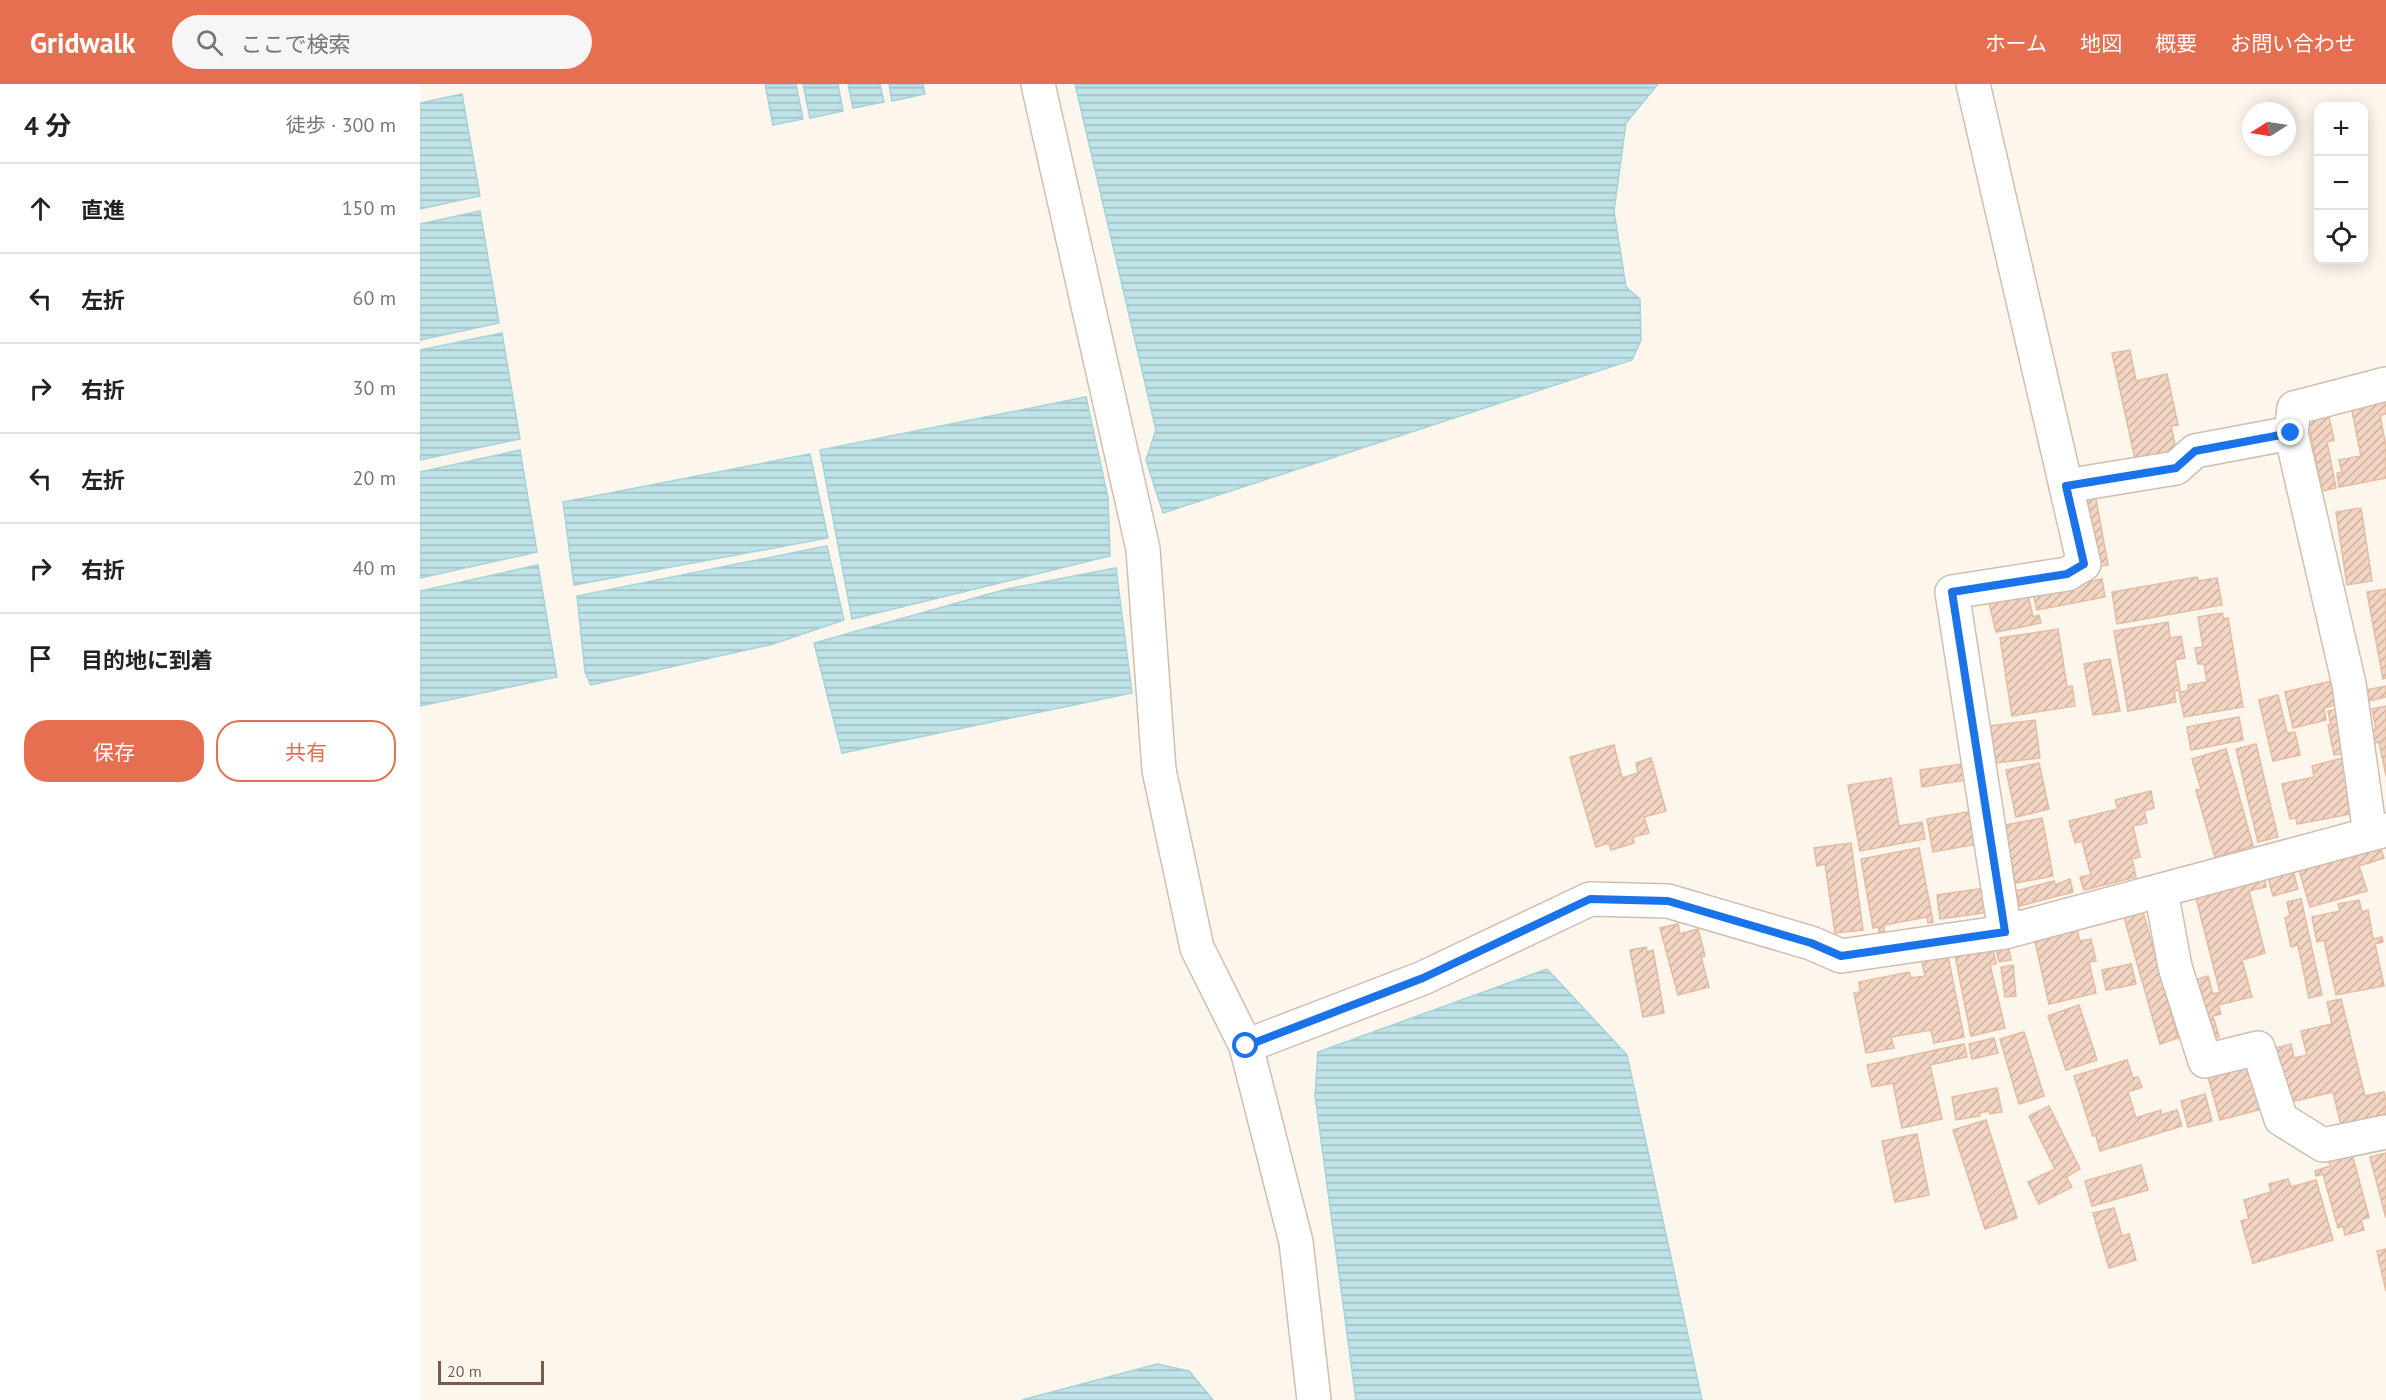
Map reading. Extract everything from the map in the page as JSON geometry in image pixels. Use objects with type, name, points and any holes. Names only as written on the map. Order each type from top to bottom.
[{"type":"street","points":[[1038,84],[1143,549],[1159,770],[1197,948],[1246,1046],[1296,1242],[1314,1400]]},
{"type":"street","points":[[1973,84],[2084,564],[2067,574],[1952,592],[2005,932]]},
{"type":"street","points":[[1246,1046],[1423,978],[1590,899],[1668,901],[1811,943],[1841,956],[2005,932],[2378,832],[2349,684],[2291,433],[2294,408],[2386,384]]},
{"type":"street","points":[[2066,486],[2176,468],[2195,451],[2291,433]]},
{"type":"street","points":[[2162,891],[2175,967],[2205,1061],[2258,1048],[2281,1119],[2324,1145],[2386,1132]]},
{"type":"water","points":[[765,84],[796,84],[803,119],[773,125]]},
{"type":"water","points":[[803,84],[838,84],[843,111],[810,118]]},
{"type":"water","points":[[848,84],[880,84],[884,102],[853,108]]},
{"type":"water","points":[[889,84],[923,84],[925,94],[892,101]]},
{"type":"water","points":[[1075,84],[1658,84],[1626,123],[1614,211],[1626,287],[1640,299],[1641,340],[1632,360],[1163,513],[1146,460],[1156,430]]},
{"type":"water","points":[[462,94],[480,196],[420,209],[420,103]]},
{"type":"water","points":[[480,211],[499,323],[420,340],[420,224]]},
{"type":"water","points":[[502,333],[520,439],[420,460],[420,350]]},
{"type":"water","points":[[1086,397],[1108,498],[1110,556],[852,619],[820,450]]},
{"type":"water","points":[[520,450],[537,552],[420,578],[420,472]]},
{"type":"water","points":[[810,454],[828,538],[574,585],[563,502]]},
{"type":"water","points":[[827,546],[844,620],[773,644],[591,685],[585,672],[577,596]]},
{"type":"water","points":[[538,565],[557,677],[420,706],[420,591]]},
{"type":"water","points":[[1116,568],[1132,693],[842,753],[814,643],[1007,589]]},
{"type":"water","points":[[1547,969],[1627,1055],[1702,1400],[1356,1400],[1315,1095],[1318,1052]]},
{"type":"water","points":[[1157,1364],[1189,1371],[1213,1400],[1022,1400]]},
{"type":"building","points":[[2130,350],[2136,381],[2167,374],[2178,425],[2171,426],[2176,450],[2135,459],[2112,353]]},
{"type":"building","points":[[2386,394],[2386,414],[2380,415],[2386,447],[2386,478],[2339,487],[2337,473],[2342,472],[2339,460],[2361,456],[2350,401]]},
{"type":"building","points":[[2329,417],[2334,440],[2327,442],[2336,488],[2322,491],[2308,421]]},
{"type":"building","points":[[2095,494],[2108,565],[2096,567],[2083,496]]},
{"type":"building","points":[[2361,508],[2372,581],[2347,585],[2336,512]]},
{"type":"building","points":[[2197,577],[2198,581],[2217,578],[2222,605],[2117,624],[2112,592]]},
{"type":"building","points":[[2102,579],[2105,597],[2037,610],[2033,592]]},
{"type":"building","points":[[2386,589],[2386,678],[2383,679],[2367,592]]},
{"type":"building","points":[[2027,590],[2033,617],[2039,615],[2041,623],[1996,632],[1988,598]]},
{"type":"building","points":[[2222,613],[2224,619],[2228,618],[2243,707],[2184,717],[2179,692],[2188,691],[2188,685],[2207,682],[2204,664],[2198,664],[2195,648],[2203,647],[2198,617]]},
{"type":"building","points":[[2168,622],[2170,638],[2181,636],[2185,658],[2175,660],[2180,690],[2174,691],[2176,702],[2128,711],[2114,631]]},
{"type":"building","points":[[2058,629],[2067,687],[2072,686],[2075,706],[2012,716],[2000,638]]},
{"type":"building","points":[[2110,659],[2120,711],[2093,715],[2084,664]]},
{"type":"building","points":[[2332,681],[2338,704],[2324,708],[2326,720],[2293,728],[2285,692]]},
{"type":"building","points":[[2386,686],[2386,697],[2368,701],[2366,690]]},
{"type":"building","points":[[2278,695],[2287,733],[2295,732],[2300,755],[2273,761],[2259,700]]},
{"type":"building","points":[[2386,706],[2386,776],[2379,742],[2374,743],[2371,730],[2376,729],[2372,709]]},
{"type":"building","points":[[2337,709],[2346,753],[2334,755],[2328,725],[2331,725],[2328,711]]},
{"type":"building","points":[[2239,717],[2243,740],[2191,750],[2187,727]]},
{"type":"building","points":[[2035,720],[2040,758],[1995,763],[1990,726]]},
{"type":"building","points":[[2256,744],[2278,837],[2258,842],[2236,749]]},
{"type":"building","points":[[1614,745],[1622,778],[1638,773],[1636,763],[1651,758],[1666,811],[1644,817],[1649,833],[1633,837],[1634,843],[1611,850],[1609,843],[1596,847],[1570,757]]},
{"type":"building","points":[[2226,749],[2253,846],[2215,857],[2196,790],[2201,789],[2192,759]]},
{"type":"building","points":[[2343,758],[2356,813],[2297,824],[2296,818],[2290,819],[2282,784],[2314,777],[2312,766]]},
{"type":"building","points":[[1970,763],[1973,779],[1922,787],[1920,770]]},
{"type":"building","points":[[2039,763],[2049,809],[2016,817],[2006,770]]},
{"type":"building","points":[[1891,778],[1899,826],[1922,822],[1925,839],[1860,851],[1848,785]]},
{"type":"building","points":[[2151,791],[2154,808],[2144,811],[2147,823],[2133,826],[2140,857],[2132,859],[2136,877],[2084,890],[2080,877],[2091,875],[2082,841],[2075,843],[2069,821],[2118,809],[2115,800]]},
{"type":"building","points":[[1972,811],[1978,844],[1933,852],[1927,819]]},
{"type":"building","points":[[2042,818],[2053,876],[2015,883],[2005,825]]},
{"type":"building","points":[[1851,843],[1863,930],[1835,933],[1825,864],[1817,866],[1814,848]]},
{"type":"building","points":[[2380,846],[2384,858],[2359,866],[2367,891],[2310,907],[2299,870]]},
{"type":"building","points":[[1919,848],[1933,922],[1928,923],[1927,917],[1884,925],[1884,931],[1879,932],[1878,927],[1873,928],[1861,859]]},
{"type":"building","points":[[2293,871],[2298,889],[2273,896],[2268,877]]},
{"type":"building","points":[[2070,879],[2073,892],[2020,906],[2016,891],[2054,881],[2055,885]]},
{"type":"building","points":[[2265,880],[2266,887],[2249,891],[2265,953],[2242,960],[2252,997],[2218,1005],[2221,1014],[2213,1016],[2219,1037],[2207,1040],[2191,981],[2208,976],[2213,994],[2220,992],[2196,898]]},
{"type":"building","points":[[1985,888],[1989,912],[1940,919],[1937,895]]},
{"type":"building","points":[[2301,899],[2322,995],[2309,998],[2298,945],[2291,947],[2285,918],[2290,916],[2287,902]]},
{"type":"building","points":[[2359,900],[2362,912],[2368,910],[2373,939],[2382,937],[2383,942],[2375,944],[2384,986],[2336,995],[2324,940],[2317,942],[2312,917],[2340,911],[2338,904]]},
{"type":"building","points":[[2143,912],[2178,1038],[2160,1044],[2124,917]]},
{"type":"building","points":[[1678,924],[1680,934],[1698,929],[1705,956],[1701,957],[1709,987],[1678,995],[1660,928]]},
{"type":"building","points":[[2076,927],[2080,941],[2091,939],[2096,961],[2089,962],[2096,993],[2049,1004],[2034,937]]},
{"type":"building","points":[[2007,940],[2011,960],[1999,962],[1995,942]]},
{"type":"building","points":[[1646,947],[1647,952],[1653,950],[1664,1013],[1643,1017],[1630,950]]},
{"type":"building","points":[[1993,949],[1996,964],[1990,965],[2005,1028],[1971,1036],[1954,950]]},
{"type":"building","points":[[1947,951],[1964,1037],[1934,1043],[1931,1030],[1891,1037],[1894,1048],[1866,1053],[1854,993],[1860,992],[1859,982],[1909,972],[1911,978],[1925,976],[1921,956]]},
{"type":"building","points":[[2131,964],[2136,984],[2106,990],[2102,970]]},
{"type":"building","points":[[2013,965],[2016,996],[2005,997],[2001,967]]},
{"type":"building","points":[[2341,999],[2365,1096],[2384,1092],[2386,1114],[2341,1125],[2333,1092],[2290,1102],[2276,1048],[2291,1044],[2294,1058],[2307,1055],[2301,1031],[2332,1024],[2327,1002]]},
{"type":"building","points":[[2079,1005],[2097,1060],[2066,1070],[2048,1016]]},
{"type":"building","points":[[2024,1032],[2044,1096],[2019,1104],[2000,1039]]},
{"type":"building","points":[[1994,1038],[1998,1053],[1972,1059],[1969,1044]]},
{"type":"building","points":[[1964,1044],[1967,1057],[1930,1065],[1942,1119],[1902,1128],[1893,1083],[1872,1087],[1867,1065]]},
{"type":"building","points":[[2127,1060],[2133,1078],[2138,1077],[2142,1087],[2128,1092],[2136,1118],[2161,1110],[2161,1115],[2177,1110],[2182,1126],[2100,1151],[2074,1076]]},
{"type":"building","points":[[2249,1061],[2262,1109],[2220,1120],[2206,1069]]},
{"type":"building","points":[[1997,1088],[2002,1112],[1990,1114],[1989,1111],[1979,1113],[1980,1116],[1956,1120],[1952,1097]]},
{"type":"building","points":[[2205,1094],[2212,1121],[2188,1127],[2181,1101]]},
{"type":"building","points":[[2049,1106],[2080,1169],[2066,1177],[2072,1187],[2039,1204],[2028,1182],[2055,1169],[2029,1116]]},
{"type":"building","points":[[1986,1120],[2017,1218],[1985,1229],[1953,1130]]},
{"type":"building","points":[[1917,1134],[1929,1195],[1895,1202],[1882,1141]]},
{"type":"building","points":[[2350,1147],[2369,1217],[2361,1220],[2364,1230],[2345,1235],[2343,1226],[2338,1228],[2323,1174],[2316,1176],[2315,1171],[2330,1166],[2327,1153]]},
{"type":"building","points":[[2386,1153],[2386,1218],[2370,1157]]},
{"type":"building","points":[[2141,1165],[2148,1190],[2092,1206],[2085,1181]]},
{"type":"building","points":[[2288,1179],[2291,1187],[2316,1180],[2333,1240],[2253,1263],[2241,1221],[2249,1219],[2244,1200],[2271,1192],[2269,1184]]},
{"type":"building","points":[[2114,1208],[2122,1236],[2129,1234],[2136,1260],[2109,1268],[2093,1213]]},
{"type":"building","points":[[2386,1249],[2386,1291],[2377,1251]]},
{"type":"route","points":[[1246,1046],[1423,978],[1590,899],[1668,901],[1811,943],[1841,956],[2005,932],[1952,592],[2067,574],[2084,564],[2066,486],[2176,468],[2195,451],[2291,433]]}]
